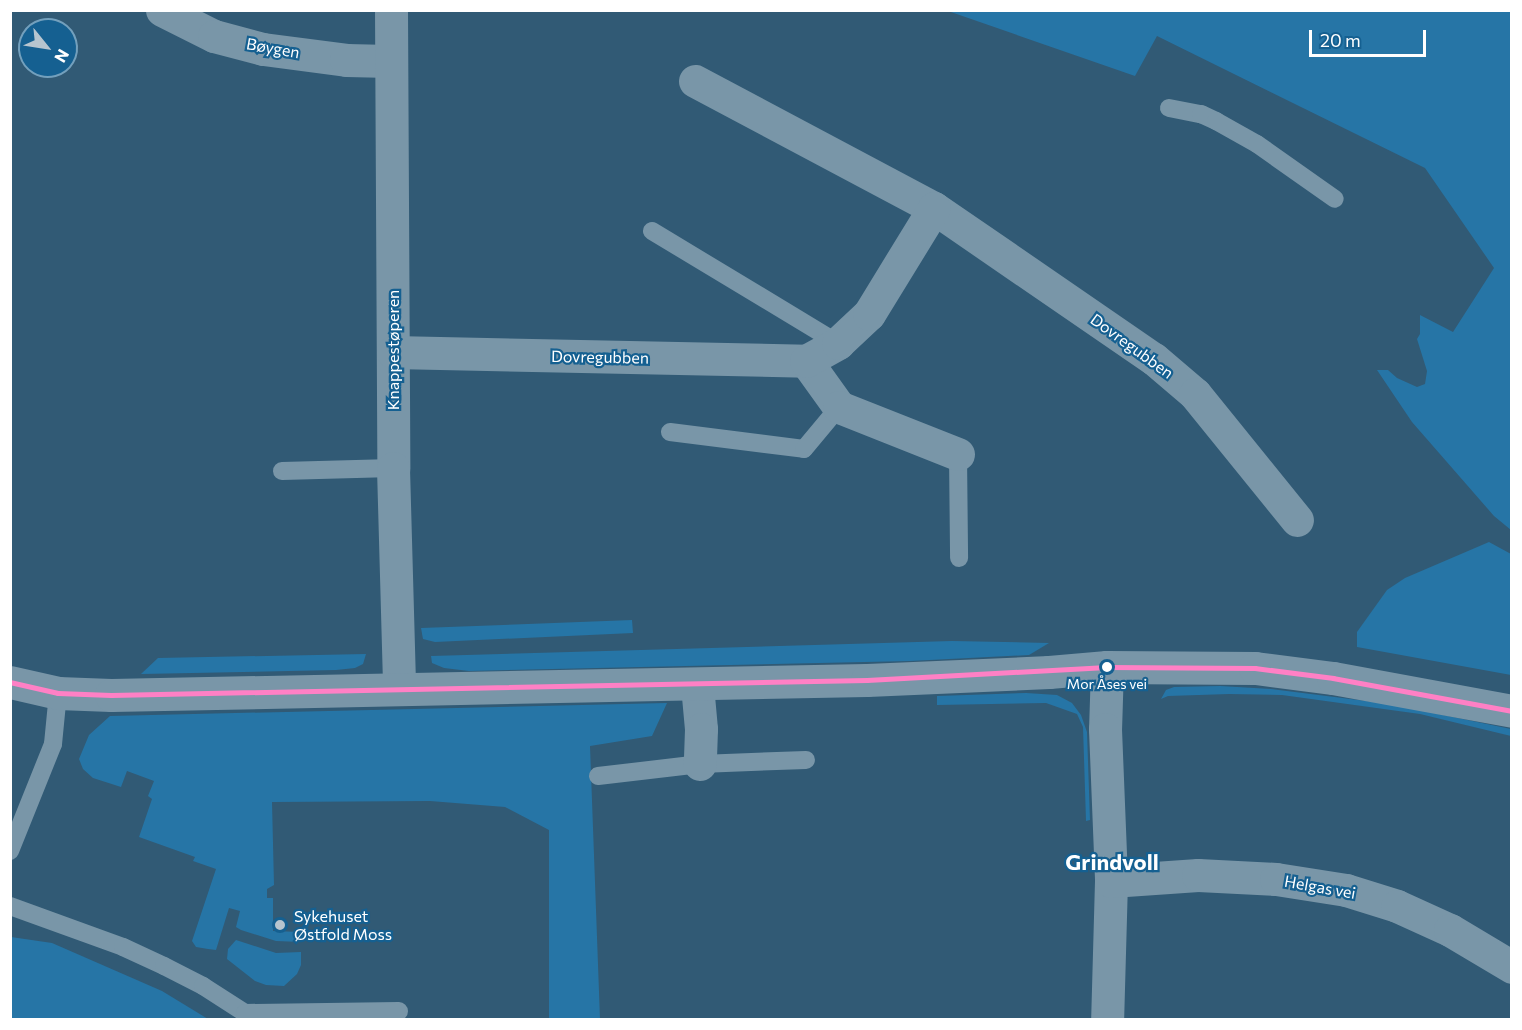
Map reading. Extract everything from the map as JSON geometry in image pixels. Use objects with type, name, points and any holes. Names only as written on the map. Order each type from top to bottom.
[{"type":"street","name":"Bøygen","points":[[162,10],[214,36],[263,49],[346,60],[390,61]]},
{"type":"street","name":"Knappestøperen","points":[[391,10],[393,468],[399,688]]},
{"type":"street","name":"Dovregubben","points":[[695,81],[934,208],[1154,359],[1195,394],[1297,520]]},
{"type":"street","points":[[934,208],[869,314],[838,343],[806,362],[839,407],[958,454]]},
{"type":"street","name":"Dovregubben","points":[[393,352],[806,362]]},
{"type":"street","points":[[1107,667],[1105,729],[1111,880],[1107,1020]]},
{"type":"street","points":[[10,682],[58,693],[122,694],[697,685],[1015,674],[1107,667],[1256,668],[1333,678],[1512,711]]},
{"type":"street","points":[[697,685],[701,729],[700,764]]},
{"type":"street","name":"Helgas vei","points":[[1111,880],[1198,875],[1276,879],[1346,890],[1397,906],[1450,930],[1512,967]]},
{"type":"lane","points":[[1169,108],[1201,114],[1216,121],[1257,144],[1335,199]]},
{"type":"lane","points":[[652,231],[838,343]]},
{"type":"lane","points":[[670,432],[804,449],[839,407]]},
{"type":"lane","points":[[958,454],[959,558]]},
{"type":"lane","points":[[282,471],[393,468]]},
{"type":"lane","points":[[10,851],[53,744],[58,693]]},
{"type":"lane","points":[[598,776],[700,764],[806,760]]},
{"type":"lane","points":[[10,906],[123,947],[202,986],[248,1016],[399,1011]]},
{"type":"shaded area","points":[[948,11],[1511,11],[1511,530],[1494,516],[1412,422],[1377,370],[1388,370],[1397,378],[1417,387],[1425,384],[1427,371],[1417,339],[1420,334],[1420,315],[1453,332],[1494,268],[1425,168],[1157,36],[1135,76]]},
{"type":"shaded area","points":[[1489,542],[1511,554],[1511,675],[1357,647],[1357,632],[1387,590],[1405,578]]},
{"type":"shaded area","points":[[632,620],[633,633],[435,642],[423,639],[421,628]]},
{"type":"shaded area","points":[[952,641],[1049,643],[1029,655],[910,661],[469,671],[444,668],[432,663],[431,656]]},
{"type":"shaded area","points":[[366,654],[363,664],[355,668],[336,670],[141,674],[158,658]]},
{"type":"shaded area","points":[[1220,686],[1271,689],[1390,704],[1511,729],[1511,736],[1420,714],[1282,695],[1168,696],[1161,699],[1166,690],[1174,687]]},
{"type":"shaded area","points":[[1026,693],[1057,695],[1072,703],[1081,715],[1087,732],[1090,820],[1086,821],[1083,727],[1077,714],[1046,703],[937,705],[937,696]]},
{"type":"shaded area","points":[[667,703],[652,736],[590,746],[600,1019],[549,1019],[549,830],[505,807],[430,801],[272,802],[274,885],[267,889],[267,898],[273,898],[273,931],[300,932],[301,942],[276,941],[241,930],[236,927],[240,911],[229,908],[216,950],[196,947],[192,941],[216,869],[193,861],[195,857],[139,837],[152,799],[148,796],[154,781],[127,771],[121,787],[93,778],[83,769],[79,759],[89,735],[110,716]]},
{"type":"shaded area","points":[[11,937],[52,943],[162,991],[208,1019],[11,1019]]},
{"type":"shaded area","points":[[236,940],[276,953],[301,952],[301,965],[297,974],[284,986],[266,985],[255,981],[227,959],[228,949]]},
{"type":"transit line","points":[[10,682],[58,693],[111,695],[867,680],[1107,667],[1255,668],[1333,678],[1512,711]]},
{"type":"place","name":"Mor Åses vei","points":[[1107,667]]},
{"type":"place","name":"Sykehuset Østfold Moss","points":[[280,925]]},
{"type":"district","name":"Grindvoll","points":[[1112,862]]}]
